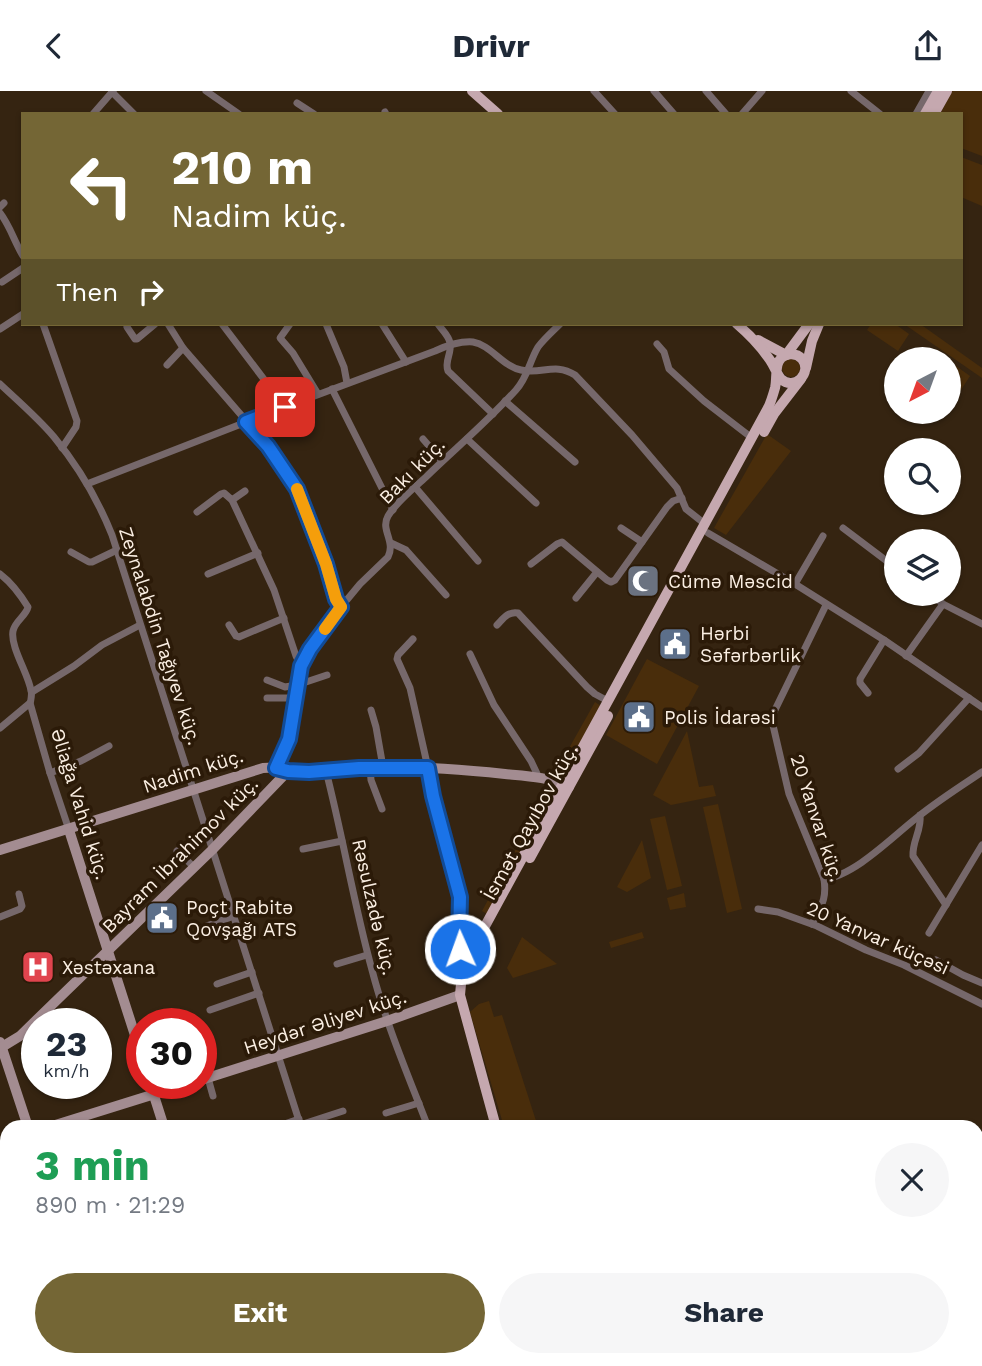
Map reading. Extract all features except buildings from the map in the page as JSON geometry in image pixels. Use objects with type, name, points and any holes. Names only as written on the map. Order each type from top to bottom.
[{"type":"main road","points":[[926,112],[939,91]]},
{"type":"main road","points":[[935,112],[947,91]]},
{"type":"main road","points":[[479,94],[490,112]]},
{"type":"main road","points":[[777,373],[779,360],[786,355],[808,326]]},
{"type":"main road","name":"İsmət Qayıbov küç.","points":[[462,980],[608,701],[768,423],[804,375],[818,326]]},
{"type":"main road","points":[[742,328],[786,355],[799,356],[804,362],[804,375],[794,383],[782,380],[765,353],[742,328]]},
{"type":"main road","name":"İsmət Qayıbov küç.","points":[[462,980],[466,961],[707,529],[768,408],[777,373]]},
{"type":"main road","name":"Nadim küç.","points":[[0,850],[262,768],[326,771],[370,767],[428,768],[539,778],[566,785]]},
{"type":"main road","name":"Bayram İbrahimov küç.","points":[[1,1044],[20,1035],[212,850],[288,771]]},
{"type":"main road","name":"Əliağa Vahid küç.","points":[[69,829],[126,1008]]},
{"type":"main road","points":[[462,980],[460,995],[494,1120]]},
{"type":"main road","name":"Heydər Əliyev küç.","points":[[217,1075],[460,995]]},
{"type":"main road","points":[[1,1044],[26,1120]]},
{"type":"main road","points":[[71,1120],[138,1099]]},
{"type":"main road","points":[[156,1099],[162,1120]]},
{"type":"street","points":[[95,112],[112,91],[132,112]]},
{"type":"street","points":[[206,91],[236,112]]},
{"type":"street","points":[[594,91],[613,112]]},
{"type":"street","points":[[654,91],[672,112]]},
{"type":"street","points":[[706,91],[724,112]]},
{"type":"street","points":[[744,112],[762,91]]},
{"type":"street","points":[[852,91],[878,112]]},
{"type":"street","points":[[917,112],[929,91]]},
{"type":"street","points":[[297,103],[311,112]]},
{"type":"street","points":[[0,213],[9,224],[12,238],[21,253]]},
{"type":"street","points":[[2,282],[21,269]]},
{"type":"street","points":[[0,329],[21,315]]},
{"type":"street","points":[[44,326],[77,421],[62,448]]},
{"type":"street","points":[[127,327],[137,339],[153,326]]},
{"type":"street","points":[[169,326],[183,348],[268,446],[297,489],[341,607]]},
{"type":"street","points":[[224,326],[285,407]]},
{"type":"street","points":[[289,326],[280,338],[293,353],[318,394]]},
{"type":"street","points":[[327,326],[344,367],[347,383]]},
{"type":"street","points":[[383,326],[406,362]]},
{"type":"street","points":[[440,326],[451,345],[446,363],[448,371],[492,414]]},
{"type":"street","name":"Bakı küç.","points":[[276,768],[289,739],[301,666],[341,607],[391,552],[385,524],[387,517],[505,401],[521,383],[538,347],[558,326]]},
{"type":"street","points":[[87,484],[347,383],[451,345],[471,342],[518,369],[528,371],[555,368],[575,375],[645,450],[677,488],[686,509],[707,529],[884,641],[982,707]]},
{"type":"street","points":[[657,344],[669,369],[704,401],[752,438]]},
{"type":"street","points":[[167,365],[183,348]]},
{"type":"street","name":"Zeynalabdin Tağıyev küç.","points":[[0,383],[62,448],[87,484],[106,519],[299,1120]]},
{"type":"street","points":[[332,389],[393,510]]},
{"type":"street","points":[[505,401],[575,462]]},
{"type":"street","points":[[423,439],[442,461]]},
{"type":"street","points":[[467,439],[536,503]]},
{"type":"street","points":[[415,487],[478,561]]},
{"type":"street","points":[[232,500],[245,491]]},
{"type":"street","points":[[197,512],[221,493],[232,500],[274,590],[301,666]]},
{"type":"street","points":[[531,564],[562,543],[611,582],[667,507],[682,498]]},
{"type":"street","points":[[621,527],[642,543]]},
{"type":"street","points":[[844,528],[884,559]]},
{"type":"street","points":[[795,584],[823,536]]},
{"type":"street","points":[[391,543],[406,550],[446,595]]},
{"type":"street","points":[[71,552],[92,562],[117,550]]},
{"type":"street","points":[[208,574],[258,553]]},
{"type":"street","points":[[576,598],[597,572]]},
{"type":"street","points":[[0,574],[18,591],[28,607],[12,633],[32,692],[102,645],[140,625]]},
{"type":"street","name":"20 Yanvar küç.","points":[[812,924],[824,899],[824,879],[789,794],[772,722],[773,714],[826,605]]},
{"type":"street","points":[[906,656],[942,606]]},
{"type":"street","points":[[947,606],[982,624]]},
{"type":"street","points":[[497,625],[508,614],[518,613],[587,687],[608,701]]},
{"type":"street","points":[[229,625],[239,637],[284,618]]},
{"type":"street","points":[[413,639],[397,659],[410,688],[433,796],[460,897],[459,941],[466,961]]},
{"type":"street","points":[[868,693],[860,679],[884,641]]},
{"type":"street","points":[[470,654],[494,705],[531,761],[539,778]]},
{"type":"street","points":[[267,680],[285,687],[327,675]]},
{"type":"street","name":"Əliağa Vahid küç.","points":[[32,692],[30,703],[69,829]]},
{"type":"street","points":[[267,698],[296,698]]},
{"type":"street","points":[[898,769],[919,753],[969,698]]},
{"type":"street","points":[[0,729],[30,703]]},
{"type":"street","points":[[371,710],[383,767]]},
{"type":"street","points":[[50,773],[109,746]]},
{"type":"street","points":[[370,767],[371,780],[382,809]]},
{"type":"street","name":"Rəsulzadə küç.","points":[[326,771],[368,955],[387,1021],[425,1120]]},
{"type":"street","name":"20 Yanvar küçəsi","points":[[824,879],[837,876],[877,851],[920,815],[982,772]]},
{"type":"street","points":[[920,815],[921,823],[912,848],[913,856],[946,905]]},
{"type":"street","points":[[303,849],[342,841]]},
{"type":"street","points":[[929,933],[982,845]]},
{"type":"street","points":[[177,851],[194,867]]},
{"type":"street","points":[[0,918],[20,909],[22,906],[19,894]]},
{"type":"street","name":"20 Yanvar küçəsi","points":[[758,909],[778,912],[812,924],[982,1004]]},
{"type":"street","points":[[201,928],[234,916]]},
{"type":"street","points":[[337,964],[368,955]]},
{"type":"street","points":[[936,960],[982,983]]},
{"type":"street","points":[[218,984],[252,972]]},
{"type":"street","points":[[962,993],[969,978]]},
{"type":"street","points":[[216,1008],[259,993]]},
{"type":"street","points":[[386,1113],[419,1103]]},
{"type":"street","points":[[313,1120],[343,1111]]},
{"type":"shaded area","points":[[952,91],[982,91],[982,156],[963,149],[963,112],[941,112]]},
{"type":"shaded area","points":[[963,158],[982,165],[982,206],[963,198]]},
{"type":"shaded area","points":[[870,326],[898,326],[909,334],[901,347],[892,347],[867,330]]},
{"type":"shaded area","points":[[907,326],[923,326],[952,347],[937,347]]},
{"type":"shaded area","points":[[961,353],[982,368],[982,378],[961,363]]},
{"type":"shaded area","points":[[791,359],[797,362],[800,368],[797,374],[791,377],[785,374],[782,368],[785,362]]},
{"type":"shaded area","points":[[961,370],[970,376],[961,390]]},
{"type":"shaded area","points":[[767,434],[791,451],[726,535],[714,528]]},
{"type":"shaded area","points":[[647,659],[699,686],[657,764],[606,735]]},
{"type":"shaded area","points":[[595,702],[601,706],[561,777],[554,775]]},
{"type":"shaded area","points":[[687,731],[699,787],[713,785],[716,796],[671,805],[653,795]]},
{"type":"shaded area","points":[[536,804],[545,810],[487,914],[482,911],[524,834],[520,831]]},
{"type":"shaded area","points":[[718,804],[742,909],[727,913],[703,807]]},
{"type":"shaded area","points":[[665,816],[682,886],[667,890],[650,819]]},
{"type":"shaded area","points":[[642,840],[651,878],[627,892],[617,887]]},
{"type":"shaded area","points":[[684,893],[686,907],[670,910],[667,898]]},
{"type":"shaded area","points":[[642,932],[644,938],[611,948],[609,942]]},
{"type":"shaded area","points":[[522,937],[557,964],[513,978],[507,968]]},
{"type":"shaded area","points":[[489,1001],[494,1017],[502,1015],[536,1120],[502,1120],[470,1012],[479,1004]]},
{"type":"slow traffic","points":[[297,489],[341,607],[325,629]]},
{"type":"place","name":"Cümə Məscid","points":[[643,581]]},
{"type":"place","name":"Hərbi Səfərbərlik","points":[[675,644]]},
{"type":"place","name":"Polis İdarəsi","points":[[639,717]]},
{"type":"place","name":"Poçt Rabitə Qovşağı ATS","points":[[162,918]]},
{"type":"place","name":"Xəstəxana","points":[[38,967]]},
{"type":"route","points":[[285,407],[246,422],[268,446],[297,489],[341,607],[301,666],[289,739],[276,768],[309,772],[383,767],[428,768],[460,897],[460,949]]}]
